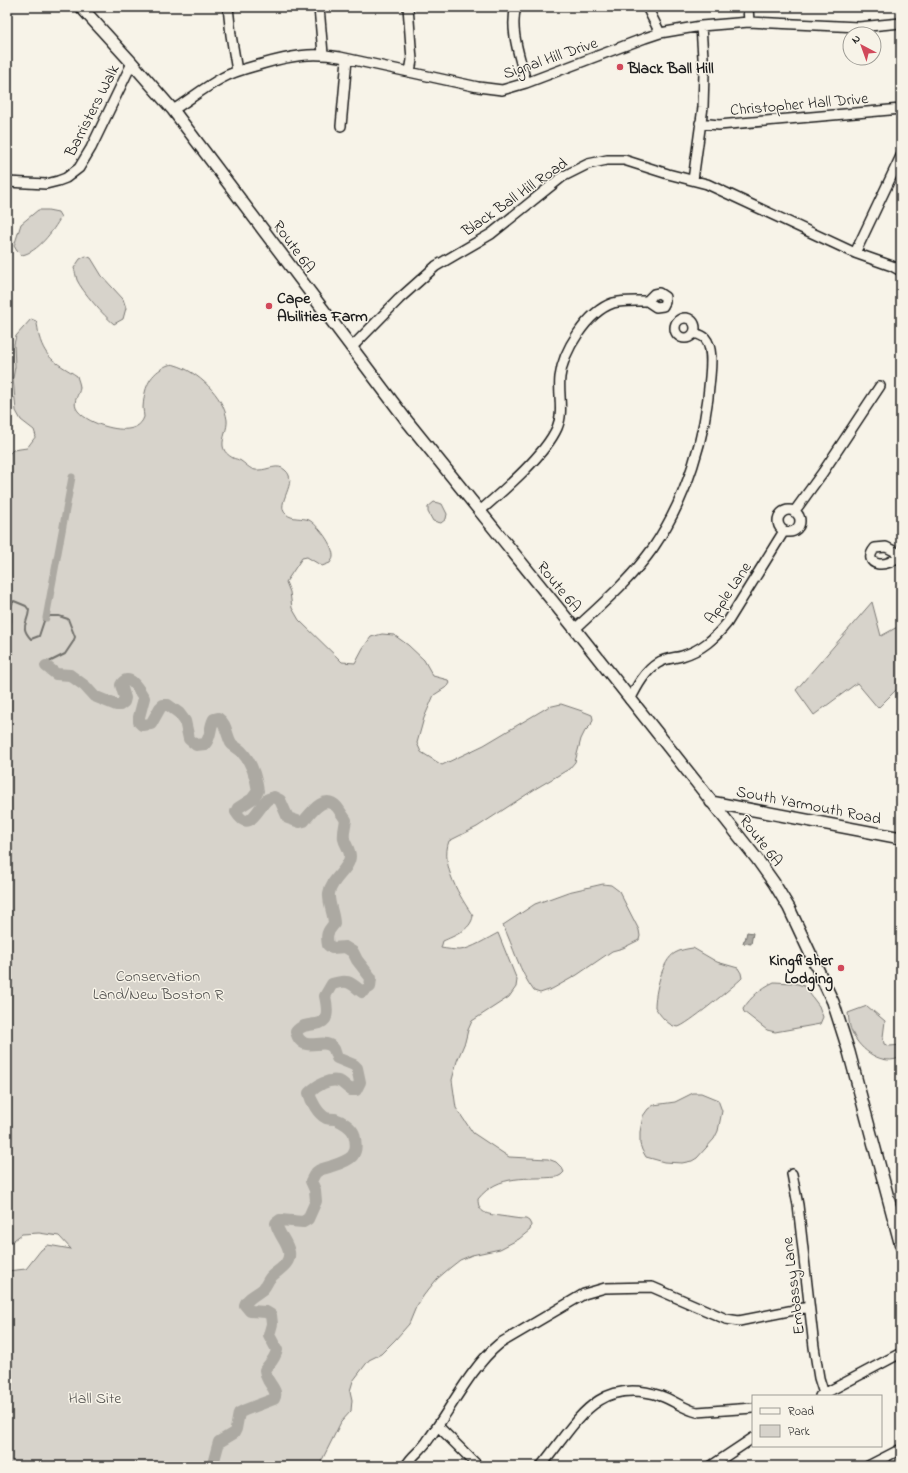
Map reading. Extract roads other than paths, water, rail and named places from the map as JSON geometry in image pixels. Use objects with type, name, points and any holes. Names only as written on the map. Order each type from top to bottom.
[{"type":"main road","name":"Route 6A","points":[[81,7],[173,110],[223,174],[351,348],[407,421],[575,629],[757,859],[782,894],[819,969],[833,1002],[849,1052],[901,1246]]},
{"type":"main road","name":"South Yarmouth Road","points":[[711,802],[901,838]]},
{"type":"street","points":[[228,7],[237,71]]},
{"type":"street","points":[[319,7],[323,54]]},
{"type":"street","points":[[408,7],[412,60],[410,72]]},
{"type":"street","points":[[516,7],[514,14],[515,32],[526,83]]},
{"type":"street","points":[[647,7],[660,33]]},
{"type":"street","points":[[748,7],[749,22]]},
{"type":"street","name":"Signal Hill Drive","points":[[173,110],[217,81],[237,71],[283,58],[304,55],[323,54],[502,90],[526,83],[660,33],[701,26],[749,22],[859,26],[901,23]]},
{"type":"street","points":[[693,180],[703,107],[704,73],[701,26]]},
{"type":"street","points":[[341,126],[347,59]]},
{"type":"street","name":"Barristers Walk","points":[[7,182],[46,184],[66,178],[79,168],[91,148],[132,63]]},
{"type":"street","name":"Christopher Hall Drive","points":[[700,123],[719,125],[901,109]]},
{"type":"street","points":[[855,253],[901,156]]},
{"type":"street","name":"Black Ball Hill Road","points":[[351,348],[399,299],[436,266],[490,234],[553,183],[572,171],[596,162],[617,159],[635,162],[668,174],[707,184],[855,253],[901,271]]},
{"type":"street","points":[[480,511],[542,451],[557,428],[561,416],[559,388],[560,376],[563,363],[579,332],[596,314],[614,303],[647,301]]},
{"type":"street","points":[[575,629],[631,575],[653,548],[669,520],[684,488],[701,436],[709,388],[711,364],[709,347],[705,339],[694,333]]},
{"type":"street","points":[[794,512],[823,472],[880,386]]},
{"type":"street","points":[[787,510],[794,512],[799,517],[799,525],[795,531],[784,531],[778,523],[779,516],[787,510]]},
{"type":"street","name":"Apple Lane","points":[[630,700],[638,683],[655,665],[665,660],[696,651],[718,634],[727,623],[784,531]]},
{"type":"street","name":"Embassy Lane","points":[[792,1174],[798,1205],[809,1307],[822,1395]]},
{"type":"street","points":[[406,1465],[426,1443],[471,1375],[489,1352],[499,1344],[584,1294],[605,1288],[652,1287],[726,1319],[740,1321],[809,1307]]},
{"type":"street","points":[[822,1395],[901,1353]]},
{"type":"street","points":[[541,1466],[591,1405],[614,1393],[633,1391],[661,1396],[697,1412],[752,1408]]},
{"type":"street","points":[[438,1426],[478,1466]]},
{"type":"street","points":[[711,1466],[752,1439]]},
{"type":"street","points":[[868,1466],[901,1448]]},
{"type":"waterway","points":[[46,618],[72,477]]},
{"type":"waterway","points":[[7,629],[11,622],[10,607],[14,601],[26,606],[29,610],[25,631],[31,639],[39,636],[44,621],[50,616],[59,616],[68,619],[75,637],[73,642],[65,654],[49,662],[46,666]]},
{"type":"waterway","points":[[46,666],[56,674],[70,675],[85,686],[94,696],[116,705],[120,705],[124,702],[125,698],[121,685],[124,681],[127,680],[134,683],[144,698],[139,722],[142,725],[151,724],[160,708],[163,705],[168,705],[179,713],[185,721],[189,739],[196,745],[205,744],[209,738],[214,719],[218,718],[221,720],[225,726],[229,740],[245,755],[256,780],[258,791],[252,799],[238,808],[236,812],[246,821],[254,817],[268,799],[274,797],[280,800],[288,818],[300,822],[304,821],[318,806],[327,802],[332,803],[337,807],[346,820],[344,839],[350,856],[347,865],[330,888],[329,901],[334,924],[327,936],[327,942],[332,948],[345,947],[353,952],[357,960],[371,978],[370,987],[362,992],[348,982],[332,984],[325,996],[327,1009],[326,1017],[323,1021],[301,1027],[296,1032],[299,1039],[305,1043],[327,1044],[331,1046],[334,1049],[337,1058],[354,1065],[357,1068],[360,1082],[356,1090],[351,1090],[341,1082],[328,1081],[319,1085],[309,1093],[311,1100],[320,1114],[327,1118],[338,1120],[351,1129],[356,1141],[355,1152],[344,1162],[321,1169],[315,1174],[311,1181],[315,1190],[316,1201],[308,1219],[303,1222],[280,1220],[276,1223],[288,1248],[288,1260],[286,1264],[270,1278],[265,1287],[250,1298],[245,1305],[250,1311],[266,1312],[271,1315],[272,1324],[269,1335],[277,1350],[274,1358],[265,1370],[267,1379],[275,1392],[275,1396],[274,1399],[239,1413],[234,1433],[219,1442],[213,1464],[211,1466]]},
{"type":"place","name":"Black Ball Hill","points":[[620,67]]},
{"type":"place","name":"Cape Abilities Farm","points":[[269,306]]},
{"type":"place","name":"Kingfisher Lodging","points":[[841,968]]},
{"type":"park label","name":"Conservation Land/New Boston R","points":[[158,984]]},
{"type":"park label","name":"Hall Site","points":[[95,1397]]}]
